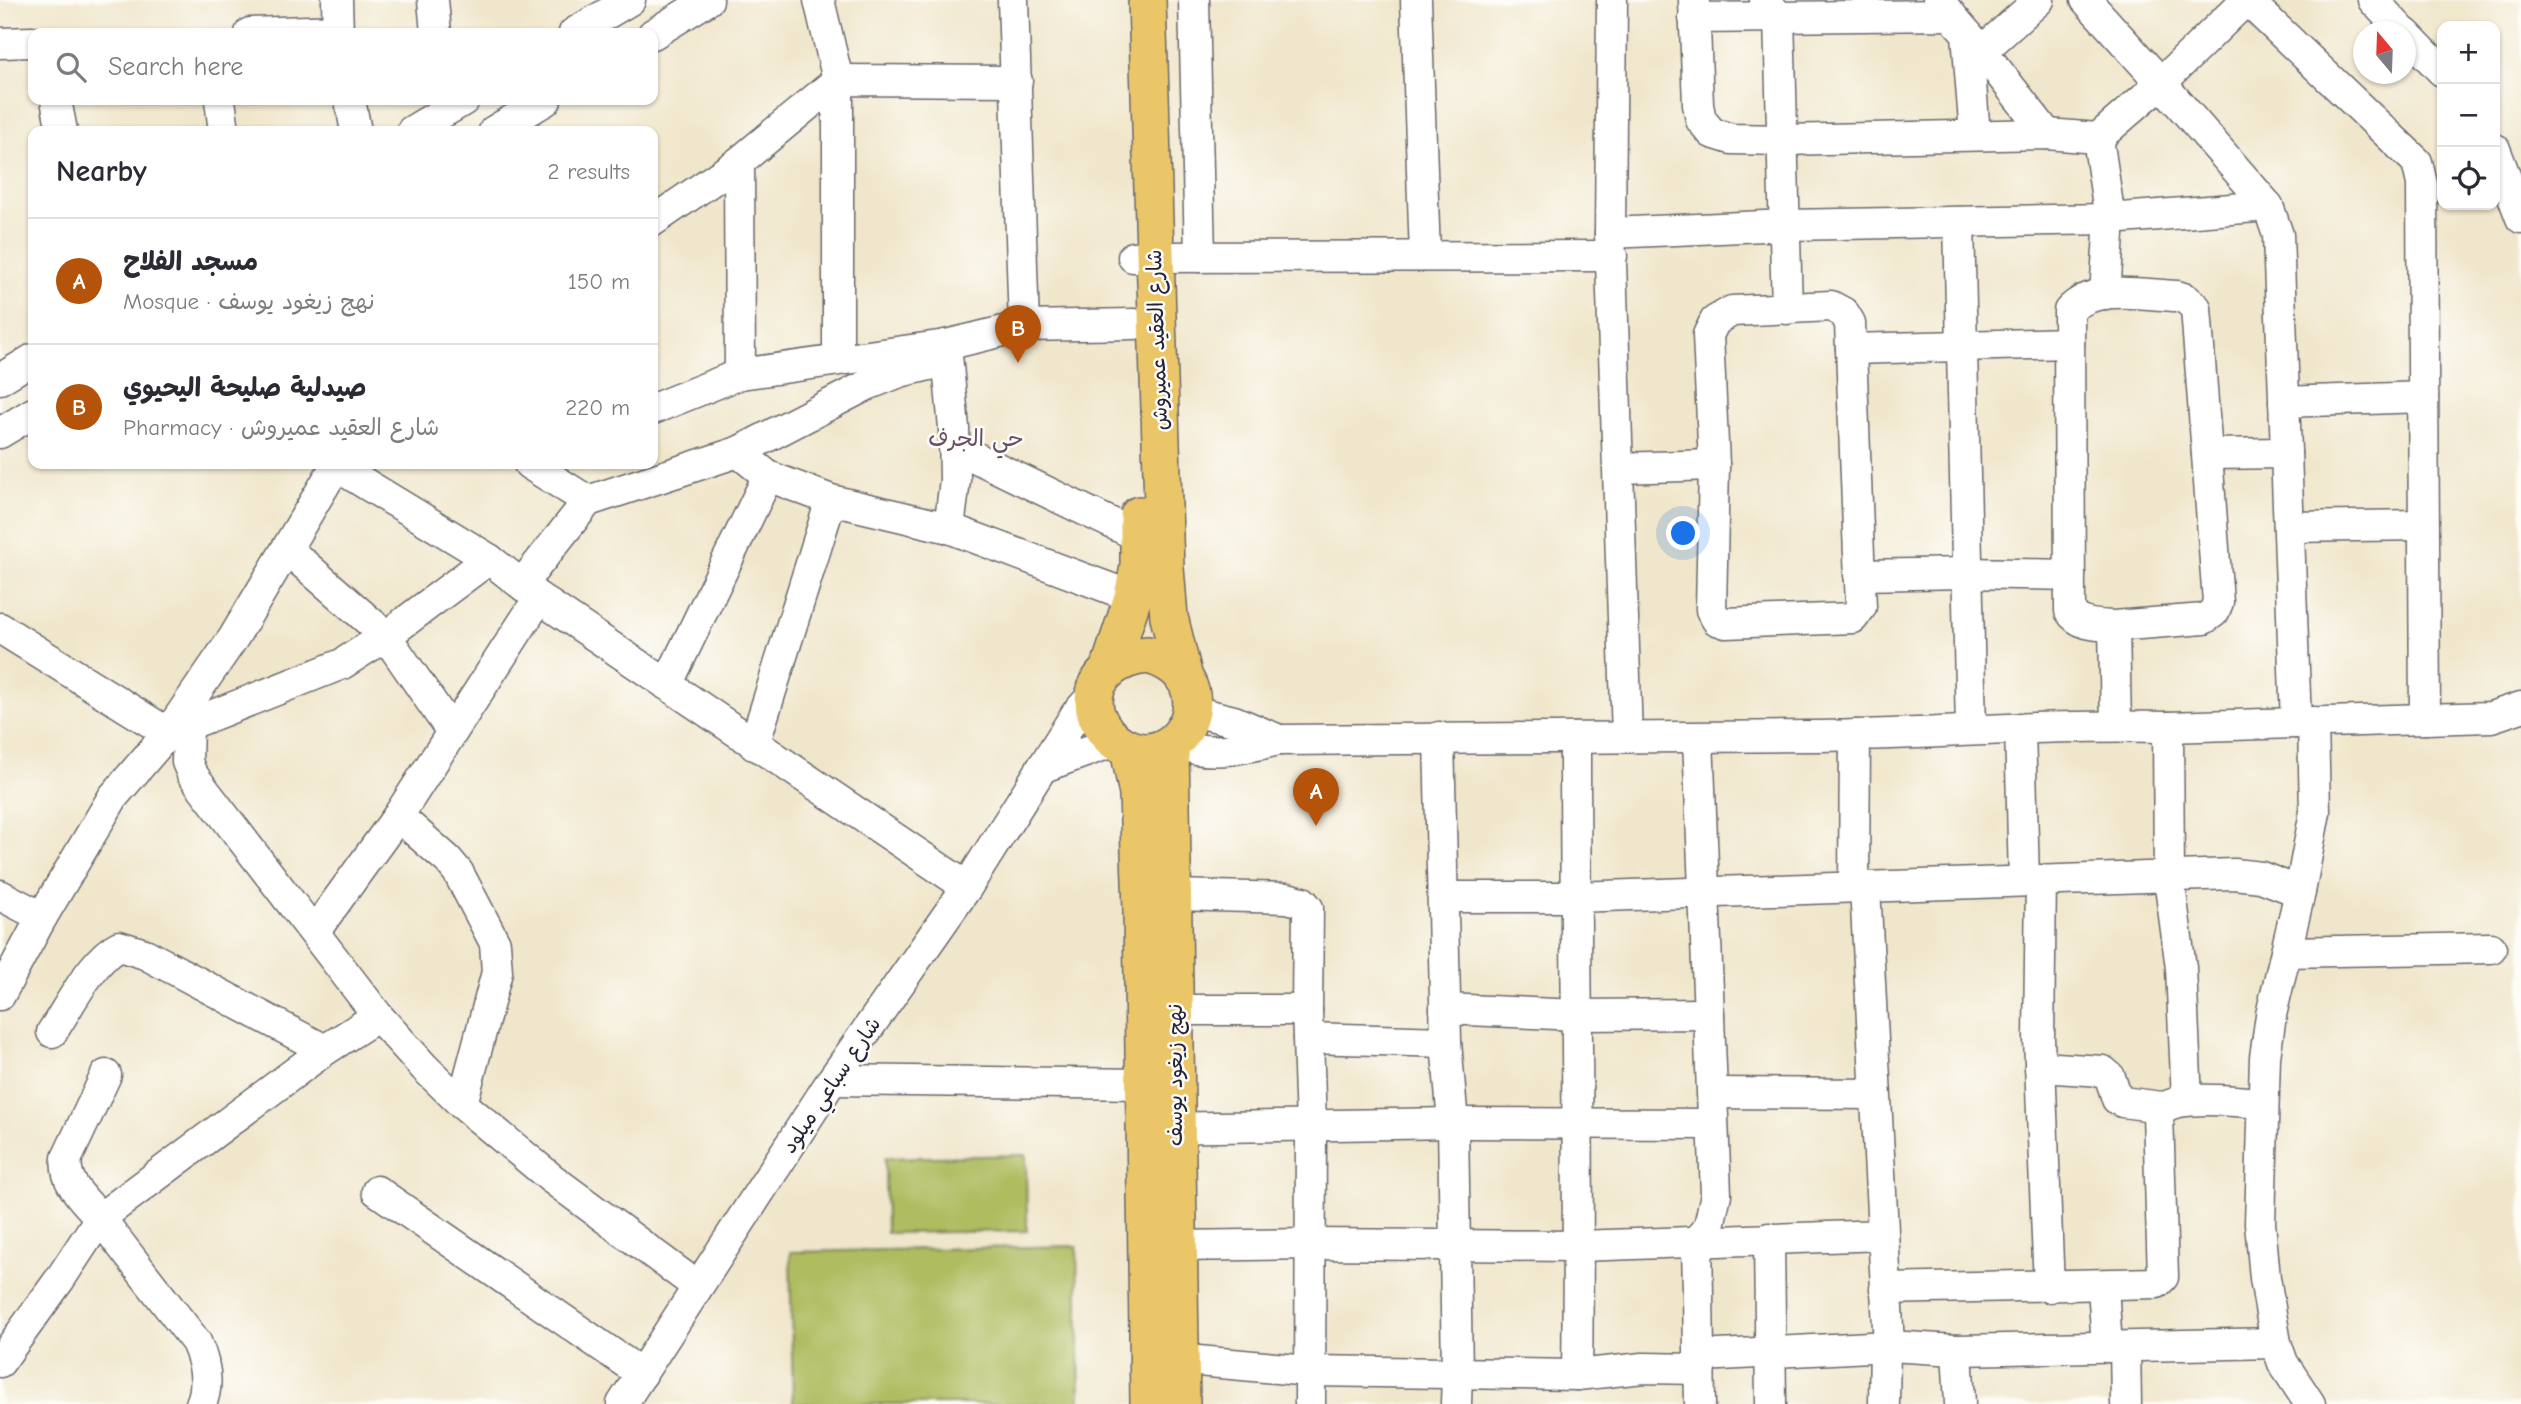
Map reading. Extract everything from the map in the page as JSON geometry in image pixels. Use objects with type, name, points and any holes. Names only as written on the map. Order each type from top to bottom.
[{"type":"main road","name":"شارع العقيد عميروش","points":[[1127,0],[1165,568],[1181,718]]},
{"type":"main road","name":"شارع العقيد عميروش","points":[[1101,682],[1133,597],[1139,567],[1134,324],[1144,257],[1147,0]]},
{"type":"main road","points":[[1148,655],[1162,659],[1175,667],[1181,718],[1151,751],[1140,752],[1122,745],[1105,732],[1098,720],[1101,682],[1120,661],[1148,655]]},
{"type":"main road","name":"نهج زيغود يوسف","points":[[1149,1404],[1160,1128],[1176,1010],[1173,895],[1181,718]]},
{"type":"main road","name":"نهج زيغود يوسف","points":[[1122,745],[1138,794],[1145,1084],[1160,1128],[1177,1246],[1181,1404]]},
{"type":"street","points":[[337,0],[338,28]]},
{"type":"street","points":[[433,0],[436,28]]},
{"type":"street","points":[[582,28],[630,0]]},
{"type":"street","points":[[658,31],[708,0]]},
{"type":"street","points":[[819,0],[838,80],[838,359]]},
{"type":"street","points":[[1013,0],[1024,326]]},
{"type":"street","points":[[1194,0],[1200,257]]},
{"type":"street","points":[[1416,0],[1424,256]]},
{"type":"street","points":[[1612,0],[1611,244],[1627,737]]},
{"type":"street","points":[[2039,0],[1959,25],[1772,8],[1694,9],[1698,106],[1702,120],[1712,133],[1731,139],[2047,134],[2098,138],[2161,83],[2239,3],[2417,162],[2432,182],[2423,397],[2425,719]]},
{"type":"street","points":[[2086,0],[2268,206],[2278,235],[2289,527],[2304,723],[2315,812],[2300,892],[2271,1015],[2265,1058],[2260,1223],[2265,1278],[2276,1343],[2283,1363],[2310,1404]]},
{"type":"street","points":[[2373,0],[2393,21]]},
{"type":"street","points":[[1772,8],[1783,140],[1787,309]]},
{"type":"street","points":[[1959,25],[2047,134]]},
{"type":"street","points":[[1959,25],[1975,135]]},
{"type":"street","points":[[0,43],[28,41]]},
{"type":"street","points":[[2416,45],[2437,66]]},
{"type":"street","points":[[658,217],[738,162],[838,80],[1017,81]]},
{"type":"street","points":[[57,105],[61,126]]},
{"type":"street","points":[[220,105],[223,126]]},
{"type":"street","points":[[351,105],[355,126]]},
{"type":"street","points":[[419,126],[448,105]]},
{"type":"street","points":[[502,126],[538,105]]},
{"type":"street","points":[[2098,138],[2110,219],[2105,294]]},
{"type":"street","points":[[738,162],[740,374]]},
{"type":"street","points":[[2500,167],[2521,218]]},
{"type":"street","points":[[1144,257],[1424,256],[1611,244],[1786,225],[2110,219],[2268,206]]},
{"type":"street","points":[[1959,222],[1971,729]]},
{"type":"street","points":[[2105,294],[2177,296],[2186,299],[2196,308],[2218,602],[2214,612],[2204,619],[2115,626],[2084,622],[2074,617],[2070,611],[2069,311],[2077,302],[2105,294]]},
{"type":"street","points":[[1831,306],[1839,309],[1850,323],[1851,349],[1861,607],[1853,618],[1726,623],[1717,621],[1711,610],[1714,465],[1708,335],[1710,328],[1715,321],[1732,312],[1831,306]]},
{"type":"street","points":[[315,932],[398,816],[452,732],[531,591],[588,501],[738,452],[867,385],[946,353],[1024,326],[1134,324]]},
{"type":"street","points":[[1851,349],[2069,343]]},
{"type":"street","points":[[658,408],[740,374],[838,359],[946,353]]},
{"type":"street","points":[[946,353],[954,447],[949,528]]},
{"type":"street","points":[[0,379],[28,362]]},
{"type":"street","points":[[2284,402],[2423,397]]},
{"type":"street","points":[[0,432],[28,416]]},
{"type":"street","points":[[954,447],[1140,537]]},
{"type":"street","points":[[738,452],[768,476],[831,500],[949,528],[1133,597]]},
{"type":"street","points":[[2207,454],[2286,453]]},
{"type":"street","points":[[1619,468],[1714,465]]},
{"type":"street","points":[[0,995],[42,917],[113,797],[178,729],[288,550],[333,469]]},
{"type":"street","points":[[342,469],[489,559],[754,745],[967,887]]},
{"type":"street","points":[[537,469],[588,501]]},
{"type":"street","points":[[667,685],[768,476]]},
{"type":"street","points":[[754,745],[831,500]]},
{"type":"street","points":[[2289,527],[2423,525]]},
{"type":"street","points":[[288,550],[386,636],[452,732]]},
{"type":"street","points":[[178,729],[342,664],[386,636],[489,559]]},
{"type":"street","points":[[1859,575],[2070,575]]},
{"type":"street","points":[[2115,626],[2116,726]]},
{"type":"street","points":[[0,628],[178,729],[192,774],[378,1016],[462,1104],[551,1178],[697,1286]]},
{"type":"street","name":"شارع سباعي ميلود","points":[[622,1404],[832,1080],[967,887],[1076,714],[1101,682]]},
{"type":"street","points":[[1181,718],[1241,724],[1279,740],[1439,737],[1698,738],[2491,717],[2521,707]]},
{"type":"street","points":[[2168,727],[2169,878],[2181,968],[2175,1104]]},
{"type":"street","points":[[2020,728],[2033,880],[2049,1287]]},
{"type":"street","points":[[1855,735],[1860,887],[1883,1235],[1887,1346],[1884,1404]]},
{"type":"street","points":[[1439,737],[1446,1042],[1453,1123],[1456,1404]]},
{"type":"street","points":[[1575,738],[1579,1246],[1577,1375]]},
{"type":"street","points":[[1698,738],[1716,1194],[1709,1226],[1697,1241],[1700,1404]]},
{"type":"street","points":[[1041,768],[1122,745]]},
{"type":"street","points":[[398,816],[458,872],[495,943],[497,972],[462,1104]]},
{"type":"street","points":[[1444,897],[1575,897],[2234,874],[2261,877],[2300,892]]},
{"type":"street","points":[[0,895],[42,917]]},
{"type":"street","points":[[1173,895],[1287,898],[1306,904],[1309,917],[1311,1126],[1310,1404]]},
{"type":"street","points":[[52,1032],[108,951],[119,946],[145,954],[325,1050]]},
{"type":"street","points":[[2286,952],[2491,948]]},
{"type":"street","points":[[1445,1009],[1578,1015],[1709,1014]]},
{"type":"street","points":[[1176,1010],[1446,1042]]},
{"type":"street","points":[[0,1362],[100,1218],[325,1050],[378,1016]]},
{"type":"street","points":[[2040,1067],[2103,1072],[2110,1077],[2117,1099],[2122,1102],[2263,1103]]},
{"type":"street","points":[[106,1075],[67,1158],[66,1166],[72,1186],[196,1342],[205,1369],[205,1394],[201,1404]]},
{"type":"street","points":[[832,1080],[1145,1084]]},
{"type":"street","points":[[1713,1093],[1874,1094]]},
{"type":"street","points":[[1885,1289],[2157,1283],[2163,1277],[2158,1113],[2175,1104]]},
{"type":"street","points":[[1160,1128],[1453,1123],[1712,1124]]},
{"type":"street","points":[[377,1191],[642,1374]]},
{"type":"street","points":[[1177,1246],[1579,1246],[1883,1235]]},
{"type":"street","points":[[1769,1238],[1771,1404]]},
{"type":"street","points":[[2103,1286],[2126,1404]]},
{"type":"street","points":[[1180,1362],[1198,1361],[1309,1371],[1577,1375],[1770,1352],[1887,1346],[1957,1350],[2276,1343]]},
{"type":"street","points":[[1957,1350],[1959,1404]]},
{"type":"green space","points":[[1026,1155],[1027,1231],[886,1233],[885,1158]]},
{"type":"green space","points":[[1077,1246],[1080,1404],[793,1404],[790,1252]]},
{"type":"place","name":"صيدلية صليحة اليحيوي","points":[[1018,363]]},
{"type":"place","name":"مسجد الفلاح","points":[[1316,826]]},
{"type":"district","name":"حي الجرف","points":[[976,438]]}]
